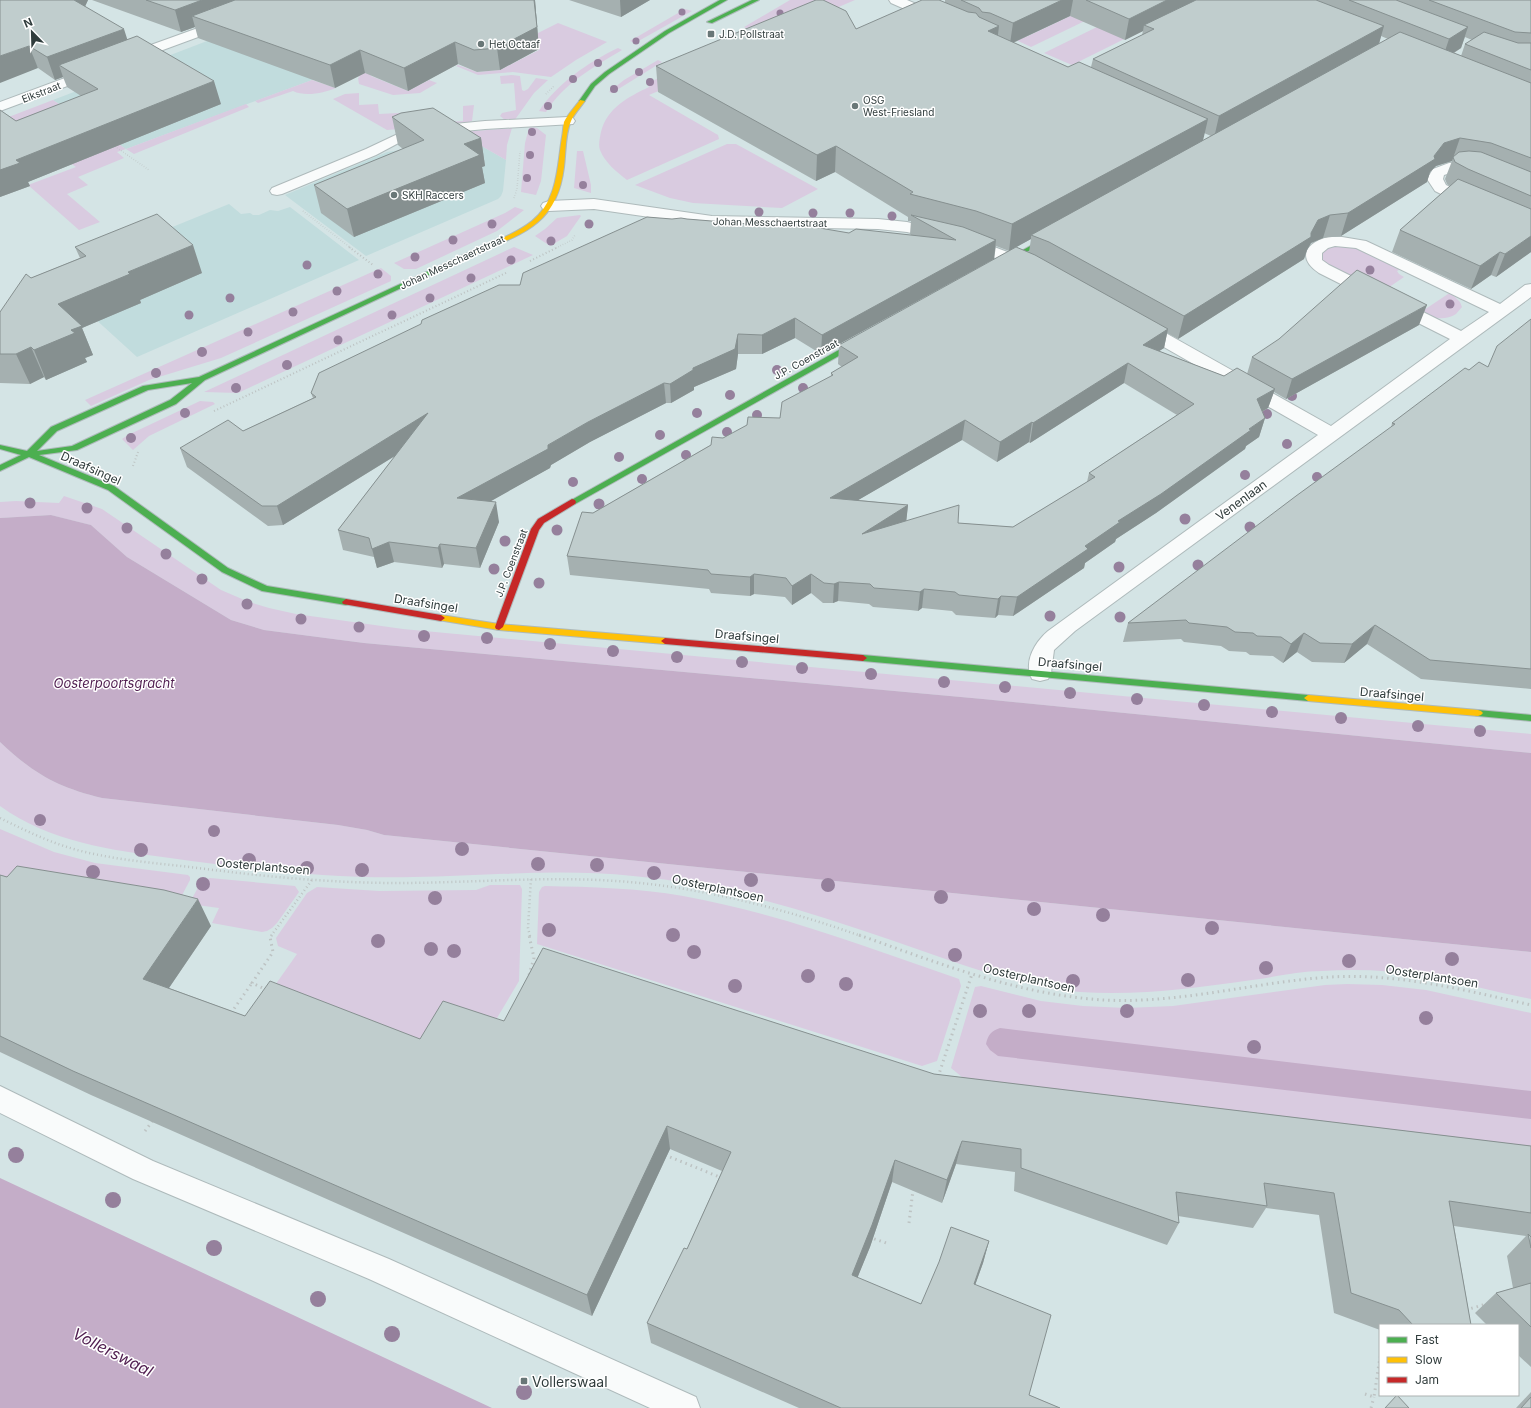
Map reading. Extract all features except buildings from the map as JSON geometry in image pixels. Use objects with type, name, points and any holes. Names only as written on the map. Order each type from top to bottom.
[{"type":"street","points":[[549,206],[558,187],[562,151],[568,121],[593,85],[623,62],[667,32],[724,0]]},
{"type":"street","points":[[700,27],[756,0]]},
{"type":"street","points":[[896,0],[952,24]]},
{"type":"street","points":[[920,9],[934,3]]},
{"type":"street","points":[[120,62],[239,17]]},
{"type":"street","points":[[623,62],[673,40]]},
{"type":"street","name":"Eikstraat","points":[[0,107],[105,67]]},
{"type":"street","points":[[1482,208],[1440,188],[1435,179],[1438,172],[1450,167],[1466,167],[1488,173],[1531,192]]},
{"type":"street","name":"Johan Messchaertstraat","points":[[29,454],[54,429],[146,388],[202,378],[512,235],[531,224],[541,216],[549,206],[594,204],[712,221],[860,224],[907,227],[967,242],[1012,258],[1046,273]]},
{"type":"street","points":[[991,269],[1066,228]]},
{"type":"street","points":[[1463,339],[1325,270],[1314,260],[1313,256],[1315,250],[1323,244],[1331,242],[1360,244],[1501,311]]},
{"type":"street","name":"Venenlaan","points":[[1040,673],[1040,659],[1045,645],[1068,626],[1531,289]]},
{"type":"street","points":[[1127,319],[1331,434]]},
{"type":"street","name":"J.P. Coenstraat","points":[[499,627],[535,530],[541,521],[554,512],[873,335]]},
{"type":"street","name":"Johan Messchaertstraat","points":[[29,454],[74,448],[173,402],[202,378]]},
{"type":"street","name":"Draafsingel","points":[[0,447],[29,454],[111,488],[225,570],[265,590],[499,627],[1040,673],[1531,718]]},
{"type":"street","points":[[0,468],[29,454]]},
{"type":"street","points":[[0,1099],[144,1170],[380,1269],[685,1408]]},
{"type":"lane","points":[[277,191],[371,152],[402,136],[434,130],[485,125],[568,121]]},
{"type":"path","points":[[110,142],[148,170]]},
{"type":"path","points":[[277,191],[374,267],[387,266],[410,282]]},
{"type":"path","points":[[526,263],[572,240]]},
{"type":"path","points":[[209,413],[512,270]]},
{"type":"path","points":[[135,458],[138,451]]},
{"type":"path","name":"Oosterplantsoen","points":[[0,818],[32,834],[76,850],[110,857],[287,879],[397,883],[531,878],[617,881],[668,886],[735,899],[801,916],[972,974],[1038,992],[1076,998],[1146,1000],[1329,977],[1364,976],[1406,979],[1531,1005]]},
{"type":"path","points":[[527,982],[534,958],[528,928],[531,878]]},
{"type":"path","points":[[230,1015],[273,952],[270,937],[312,879]]},
{"type":"path","points":[[534,958],[542,960]]},
{"type":"path","points":[[936,1085],[972,974]]},
{"type":"path","points":[[252,983],[274,992]]},
{"type":"path","points":[[123,1160],[158,1114]]},
{"type":"path","points":[[659,1153],[723,1178]]},
{"type":"path","points":[[909,1223],[914,1187]]},
{"type":"path","points":[[867,1236],[889,1244]]},
{"type":"path","points":[[1463,1311],[1493,1302]]},
{"type":"path","points":[[1371,1408],[1379,1364]]},
{"type":"path","points":[[1365,1394],[1374,1397]]},
{"type":"shaded area","points":[[314,0],[339,70],[126,149],[53,100]]},
{"type":"shaded area","points":[[790,0],[855,0],[780,32],[769,40],[744,27]]},
{"type":"shaded area","points":[[1104,0],[1122,3],[1031,47],[1003,34],[1011,30],[1026,37]]},
{"type":"shaded area","points":[[1152,0],[1203,0],[1072,65],[1044,53]]},
{"type":"shaded area","points":[[685,9],[692,11],[635,43],[630,41]]},
{"type":"shaded area","points":[[558,23],[607,42],[551,77],[513,72],[478,75],[456,66],[458,65],[477,72],[500,70],[539,50],[539,39],[532,36]]},
{"type":"shaded area","points":[[735,32],[763,47],[649,95],[718,135],[719,139],[627,180],[608,163],[599,148],[601,132],[608,116],[626,99],[649,87],[648,84]]},
{"type":"shaded area","points":[[618,48],[622,50],[580,76],[562,92],[546,112],[539,111],[555,91],[584,67]]},
{"type":"shaded area","points":[[658,60],[662,62],[612,93],[609,92],[624,80]]},
{"type":"shaded area","points":[[367,69],[371,76],[408,91],[429,80],[437,83],[420,93],[393,95],[359,84],[358,78],[360,77],[355,75]]},
{"type":"shaded area","points":[[500,76],[520,76],[522,90],[524,91],[528,89],[536,78],[548,80],[534,93],[514,121],[505,120],[500,116],[502,113],[516,110],[514,83],[501,84]]},
{"type":"shaded area","points":[[312,80],[336,88],[314,94],[303,94],[293,91],[258,103],[255,101]]},
{"type":"shaded area","points":[[359,93],[359,105],[378,104],[379,114],[418,112],[419,124],[463,121],[463,106],[474,105],[472,121],[462,124],[387,130],[333,99],[345,94]]},
{"type":"shaded area","points":[[53,100],[126,149],[117,152],[124,158],[78,177],[88,185],[67,194],[100,222],[79,230],[28,185],[76,167],[6,118]]},
{"type":"shaded area","points":[[246,104],[249,107],[134,154],[126,149]]},
{"type":"shaded area","points":[[512,128],[507,145],[506,160],[478,144],[436,134]]},
{"type":"shaded area","points":[[529,128],[537,128],[546,135],[541,181],[536,195],[521,192],[525,143]]},
{"type":"shaded area","name":"SKH Raccers","points":[[478,144],[506,160],[503,191],[498,199],[366,256],[285,195],[387,152]]},
{"type":"shaded area","points":[[727,144],[736,144],[818,189],[782,208],[693,203],[670,198],[635,185]]},
{"type":"shaded area","points":[[577,151],[583,151],[591,185],[591,193],[574,188]]},
{"type":"shaded area","points":[[229,204],[241,214],[250,213],[253,215],[259,215],[270,210],[278,211],[290,207],[359,260],[137,357],[81,306],[106,254]]},
{"type":"shaded area","points":[[515,207],[524,210],[497,231],[416,269],[404,269],[394,263],[505,213]]},
{"type":"shaded area","points":[[581,216],[567,236],[550,246],[535,236],[557,218]]},
{"type":"shaded area","points":[[1335,244],[1358,248],[1401,269],[1397,271],[1404,277],[1382,292],[1321,263],[1322,249]]},
{"type":"shaded area","points":[[514,247],[533,255],[238,393],[204,392]]},
{"type":"shaded area","points":[[381,268],[391,276],[391,281],[221,358],[149,380],[91,406],[85,400]]},
{"type":"shaded area","points":[[1448,294],[1452,294],[1460,302],[1462,307],[1456,314],[1447,318],[1434,318],[1421,312]]},
{"type":"shaded area","points":[[200,401],[213,402],[215,404],[149,436],[133,450],[122,439],[128,435]]},
{"type":"shaded area","points":[[64,496],[102,509],[221,590],[249,602],[296,614],[403,629],[1531,734],[1531,753],[983,699],[364,643],[264,630],[231,620],[127,557],[91,525],[51,515],[0,518],[0,502],[16,501],[59,503]]},
{"type":"shaded area","points":[[0,742],[24,763],[47,778],[72,789],[102,798],[338,825],[367,830],[384,835],[1531,952],[1531,999],[1424,976],[1398,972],[1360,970],[1305,972],[1231,983],[1145,992],[1080,992],[1031,984],[984,972],[859,929],[764,900],[699,885],[666,880],[633,876],[578,873],[523,873],[413,877],[322,875],[200,862],[126,852],[103,848],[60,836],[19,818],[0,806]]},
{"type":"shaded area","points":[[0,829],[54,852],[95,863],[188,875],[190,880],[179,901],[0,877]]},
{"type":"shaded area","points":[[210,878],[295,886],[299,892],[277,923],[267,931],[262,932],[212,923],[219,908],[189,904],[201,882]]},
{"type":"shaded area","points":[[490,885],[520,885],[522,889],[519,981],[487,1038],[439,1047],[273,988],[297,954],[278,946],[276,938],[307,893],[317,887],[379,891],[476,890]]},
{"type":"shaded area","points":[[542,887],[597,887],[649,891],[718,903],[823,932],[959,979],[961,986],[937,1061],[922,1066],[537,944],[539,892]]},
{"type":"shaded area","points":[[1325,985],[1382,985],[1426,990],[1531,1013],[1531,1154],[1000,1090],[962,1077],[951,1068],[975,987],[981,986],[1041,1001],[1083,1006],[1126,1008],[1173,1006]]},
{"type":"water","name":"Oosterpoortsgracht","points":[[51,515],[91,525],[127,557],[231,620],[264,630],[364,643],[983,699],[1531,753],[1531,952],[384,835],[367,830],[338,825],[102,798],[86,794],[59,784],[35,771],[0,742],[0,518]]},
{"type":"water","points":[[1000,1028],[1531,1091],[1531,1119],[998,1056],[990,1050],[986,1044],[990,1034],[994,1030]]},
{"type":"water","points":[[0,1178],[492,1408],[0,1408]]},
{"type":"traffic: fast","points":[[582,101],[593,85],[607,73],[667,32],[724,0]]},
{"type":"traffic: fast","points":[[710,22],[756,0]]},
{"type":"traffic: fast","points":[[998,266],[1055,234]]},
{"type":"traffic: fast","points":[[30,454],[74,448],[173,402],[202,378],[474,252]]},
{"type":"traffic: fast","points":[[572,502],[865,339]]},
{"type":"traffic: fast","points":[[0,468],[29,454],[54,429],[146,388],[200,379]]},
{"type":"traffic: fast","points":[[0,447],[29,454],[111,488],[225,570],[265,589],[346,602]]},
{"type":"traffic: fast","points":[[863,658],[1308,698]]},
{"type":"traffic: fast","points":[[1478,713],[1531,718]]},
{"type":"traffic: slow","points":[[474,252],[527,228],[541,216],[548,207],[557,188],[567,123],[582,101]]},
{"type":"traffic: slow","points":[[441,618],[499,627],[665,641]]},
{"type":"traffic: slow","points":[[1308,698],[1478,713]]},
{"type":"traffic: jam","points":[[499,627],[535,529],[541,521],[572,502]]},
{"type":"traffic: jam","points":[[346,602],[441,618]]},
{"type":"traffic: jam","points":[[665,641],[863,658]]},
{"type":"place","name":"J.D. Pollstraat","points":[[711,34]]},
{"type":"place","name":"Het Octaaf","points":[[481,44]]},
{"type":"place","name":"OSG West-Friesland","points":[[855,106]]},
{"type":"place","name":"SKH Raccers","points":[[394,195]]},
{"type":"place","name":"Vollerswaal","points":[[524,1381]]}]
